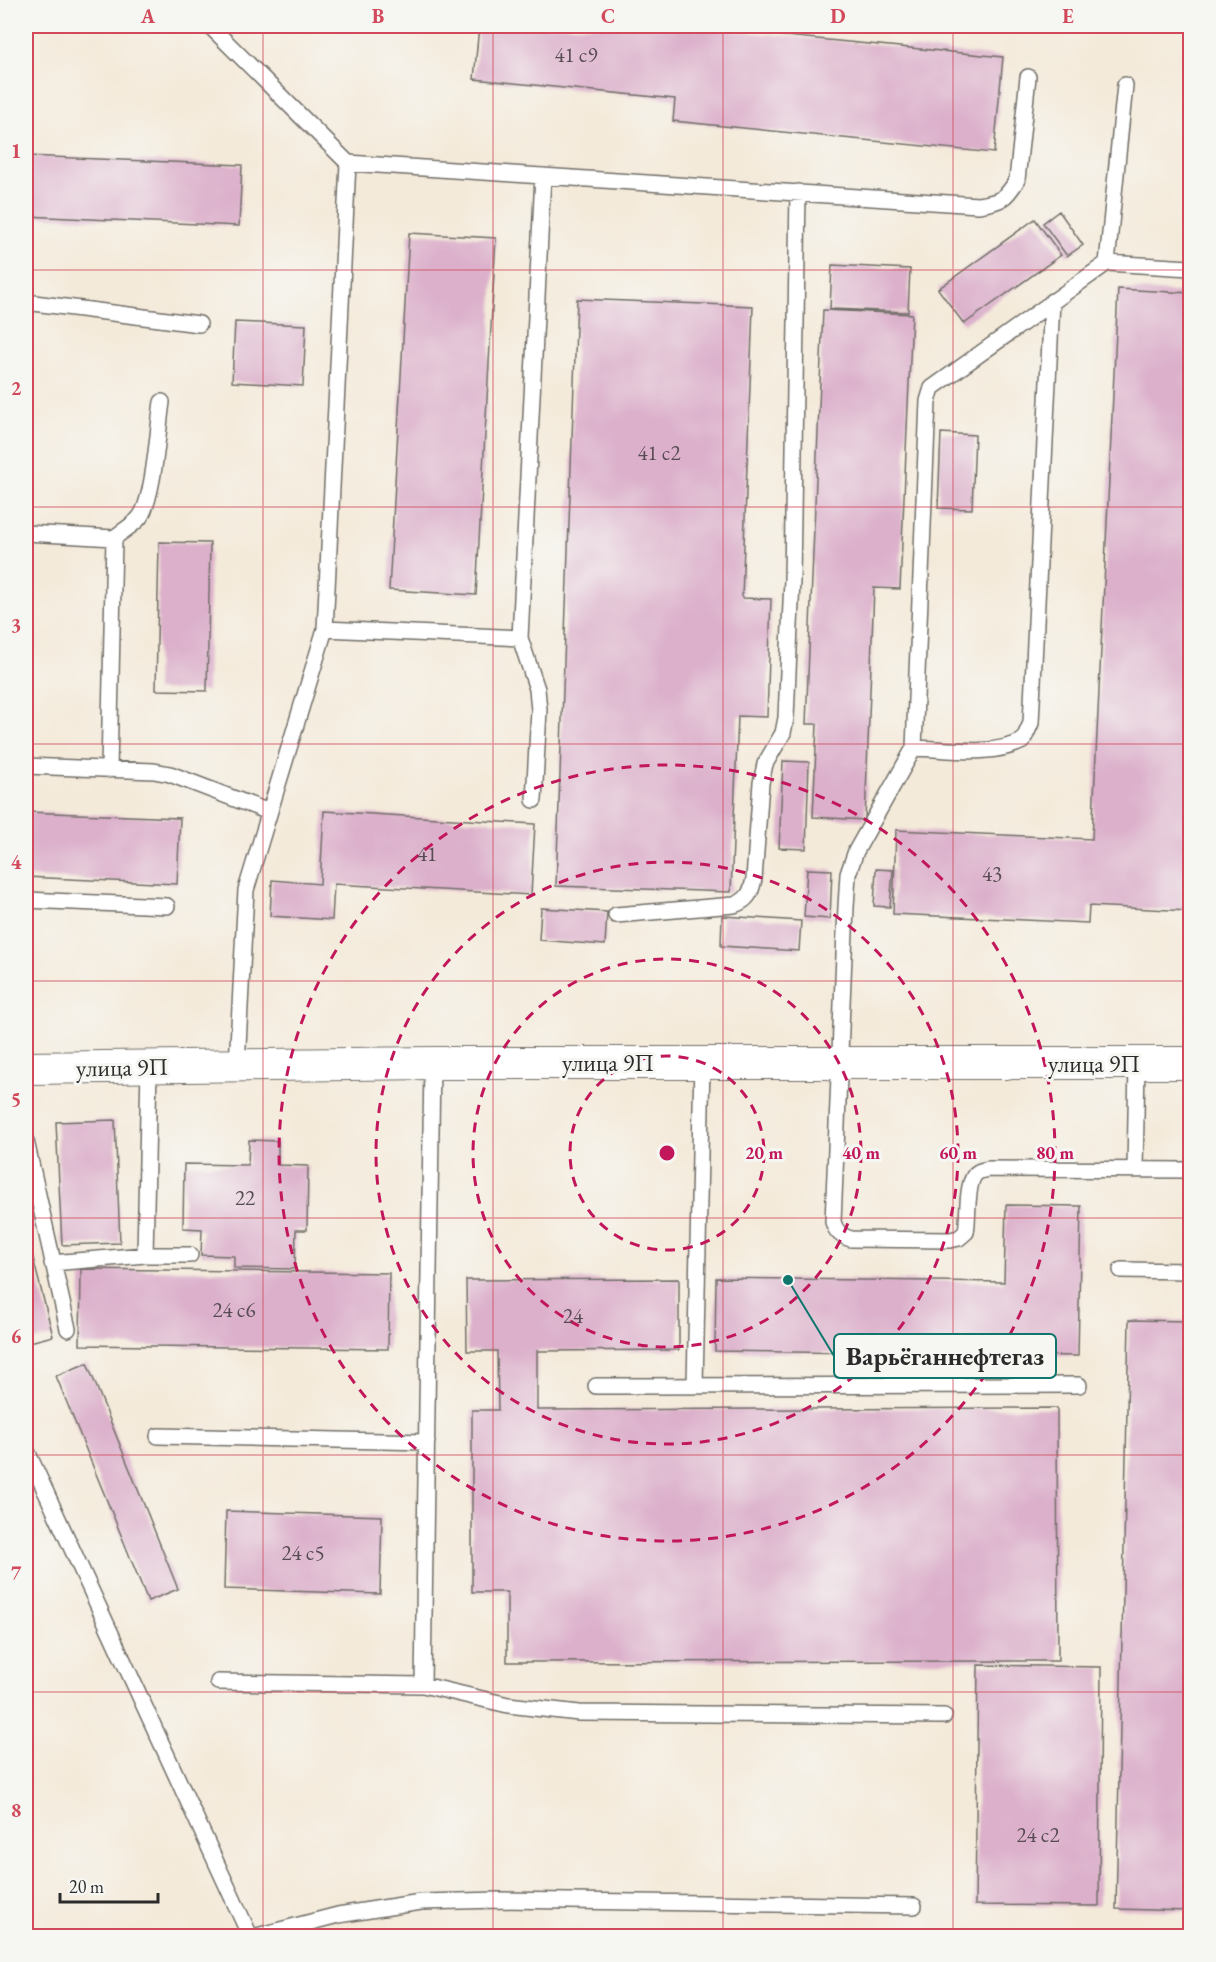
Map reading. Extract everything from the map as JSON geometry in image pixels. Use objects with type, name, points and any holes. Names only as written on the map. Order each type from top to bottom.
[{"type":"street","name":"улица 9П","points":[[26,1068],[432,1063],[1191,1063]]},
{"type":"lane","points":[[210,26],[348,163],[978,205],[999,202],[1009,194],[1017,180],[1028,77]]},
{"type":"lane","points":[[1107,263],[1125,85]]},
{"type":"lane","points":[[237,1065],[246,890],[325,629],[348,163]]},
{"type":"lane","points":[[534,800],[539,710],[537,689],[520,638],[543,176]]},
{"type":"lane","points":[[616,915],[734,905],[745,901],[751,892],[761,783],[765,764],[783,733],[786,718],[792,580],[798,192]]},
{"type":"lane","points":[[1191,268],[1107,263],[932,388],[927,401],[914,748],[856,851],[848,874],[833,1222],[836,1230],[843,1237],[851,1239],[950,1240],[959,1238],[966,1232],[970,1186],[978,1172],[988,1169],[1191,1170]]},
{"type":"lane","points":[[914,748],[987,750],[1009,748],[1023,741],[1031,723],[1052,301]]},
{"type":"lane","points":[[26,302],[199,324]]},
{"type":"lane","points":[[26,533],[114,538],[139,519],[150,491],[162,402]]},
{"type":"lane","points":[[110,770],[114,538]]},
{"type":"lane","points":[[325,629],[520,638]]},
{"type":"lane","points":[[26,766],[170,774],[269,812]]},
{"type":"lane","points":[[26,900],[167,906]]},
{"type":"lane","points":[[695,1385],[702,1062]]},
{"type":"lane","points":[[423,1685],[432,1063]]},
{"type":"lane","points":[[1135,1170],[1137,1063]]},
{"type":"lane","points":[[145,1255],[149,1066]]},
{"type":"lane","points":[[26,1141],[68,1329]]},
{"type":"lane","points":[[52,1263],[145,1255],[190,1256]]},
{"type":"lane","points":[[1121,1270],[1191,1271]]},
{"type":"lane","points":[[596,1386],[1080,1385]]},
{"type":"lane","points":[[158,1436],[427,1442]]},
{"type":"lane","points":[[26,1449],[250,1936]]},
{"type":"lane","points":[[218,1682],[423,1685],[508,1705],[579,1713],[944,1716]]},
{"type":"lane","points":[[257,1936],[338,1915],[421,1902],[498,1900],[914,1906]]},
{"type":"building","points":[[479,26],[644,26],[678,29],[678,26],[684,26],[1003,57],[994,153],[673,121],[675,99],[474,79]]},
{"type":"building","points":[[26,156],[242,165],[239,226],[26,216]]},
{"type":"building","points":[[1059,211],[1083,245],[1067,256],[1043,223]]},
{"type":"building","points":[[1035,219],[1061,255],[964,324],[938,289]]},
{"type":"building","points":[[409,233],[496,238],[476,595],[389,590]]},
{"type":"building","points":[[832,265],[910,269],[908,312],[830,309]]},
{"type":"building","points":[[1118,289],[1190,293],[1190,911],[1089,906],[1088,923],[893,914],[896,830],[1092,839]]},
{"type":"building","points":[[577,299],[753,306],[742,598],[771,599],[767,717],[738,716],[731,892],[556,886]]},
{"type":"building","points":[[823,310],[912,314],[900,589],[874,588],[865,820],[813,817],[817,724],[806,724]]},
{"type":"building","points":[[235,322],[306,325],[303,386],[232,382]]},
{"type":"building","points":[[941,433],[975,435],[972,509],[938,508]]},
{"type":"building","points":[[159,542],[210,543],[207,691],[156,690]]},
{"type":"building","points":[[783,761],[809,762],[806,849],[779,848]]},
{"type":"building","points":[[324,811],[535,824],[531,895],[334,884],[332,920],[270,916],[272,880],[320,884]]},
{"type":"building","points":[[26,812],[180,818],[177,884],[26,877]]},
{"type":"building","points":[[807,869],[832,870],[830,919],[804,917]]},
{"type":"building","points":[[876,869],[893,870],[890,907],[874,906]]},
{"type":"building","points":[[541,908],[607,912],[605,945],[539,940]]},
{"type":"building","points":[[722,916],[801,921],[799,951],[721,946]]},
{"type":"building","points":[[115,1120],[120,1243],[62,1245],[56,1122]]},
{"type":"building","points":[[249,1140],[278,1141],[278,1165],[308,1166],[307,1230],[296,1230],[295,1269],[234,1268],[234,1256],[201,1255],[202,1229],[183,1228],[184,1164],[248,1165]]},
{"type":"building","points":[[1006,1205],[1081,1206],[1078,1356],[715,1351],[716,1278],[1004,1282]]},
{"type":"building","points":[[26,1231],[53,1336],[26,1343]]},
{"type":"building","points":[[81,1269],[389,1273],[388,1349],[80,1345]]},
{"type":"building","points":[[679,1279],[679,1350],[537,1351],[537,1410],[1057,1408],[1058,1661],[507,1662],[507,1592],[472,1592],[472,1410],[498,1410],[497,1351],[467,1351],[466,1280]]},
{"type":"building","points":[[1129,1320],[1190,1321],[1190,1911],[1116,1909]]},
{"type":"building","points":[[87,1363],[178,1589],[148,1601],[56,1376]]},
{"type":"building","points":[[226,1511],[382,1516],[380,1594],[224,1589]]},
{"type":"building","points":[[978,1665],[1101,1667],[1099,1906],[975,1905]]},
{"type":"place","name":"Варьёганнефтегаз","points":[[788,1280]]}]
